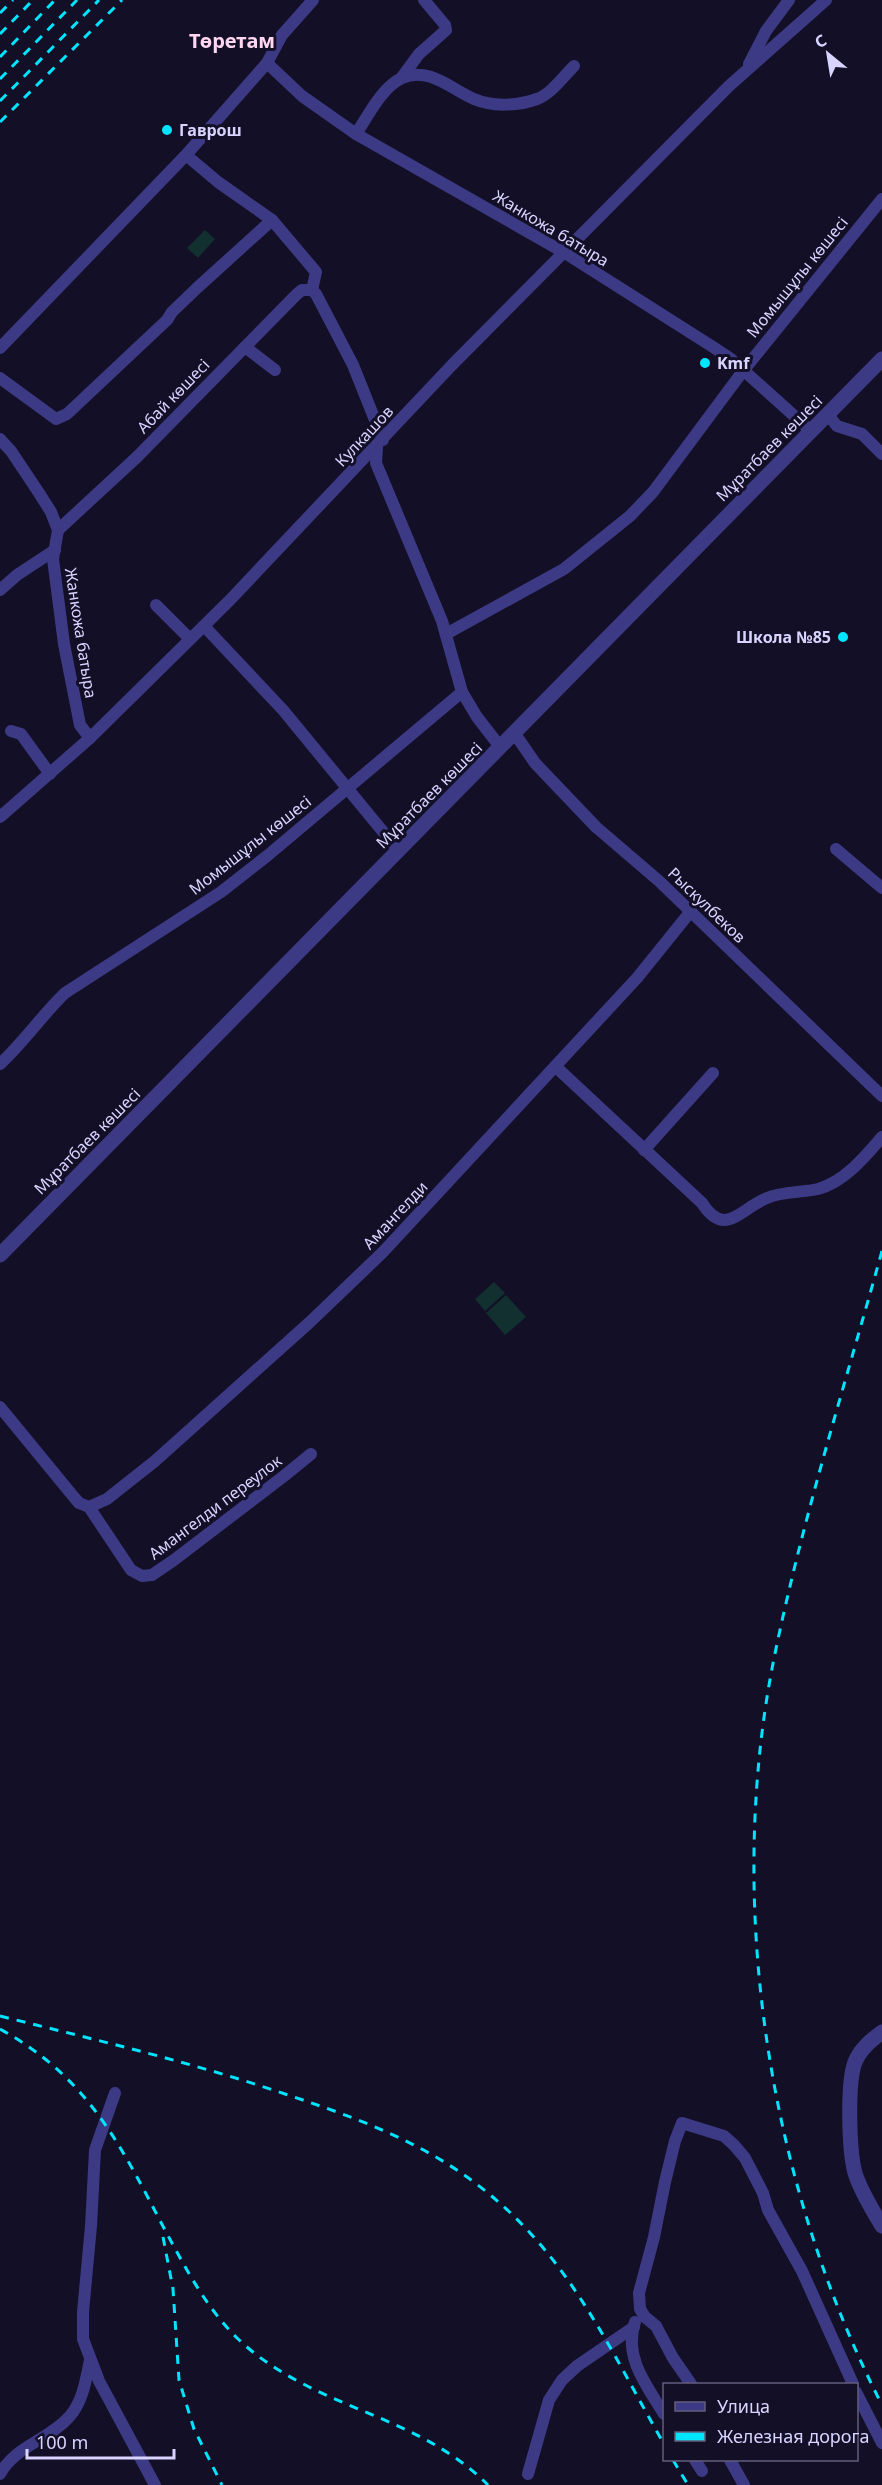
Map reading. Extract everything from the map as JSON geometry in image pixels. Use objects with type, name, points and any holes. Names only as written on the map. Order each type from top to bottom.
[{"type":"street","points":[[0,348],[186,155],[267,63],[288,27],[313,0]]},
{"type":"street","name":"Кулкашов","points":[[745,70],[766,32],[789,0]]},
{"type":"street","name":"Кулкашов","points":[[0,817],[90,738],[204,626],[380,444],[452,365],[745,70],[826,0]]},
{"type":"street","points":[[356,134],[382,96],[402,77],[419,54],[446,30],[431,2]]},
{"type":"street","name":"Жанкожа батыра","points":[[267,63],[302,96],[356,134],[565,253],[712,347],[811,431]]},
{"type":"street","points":[[402,77],[416,74],[428,75],[475,100],[494,104],[516,103],[537,99],[548,93],[574,66]]},
{"type":"street","points":[[186,155],[218,182],[272,219],[316,272],[312,290],[353,365],[380,444],[376,463],[446,634],[462,692],[477,717],[501,748]]},
{"type":"street","name":"Момышұлы көшесі","points":[[446,634],[564,569],[630,516],[653,492],[743,371],[882,199]]},
{"type":"street","points":[[0,378],[56,419],[67,414],[272,219]]},
{"type":"street","name":"Абай көшесі","points":[[58,530],[137,457],[297,294],[302,290],[312,290]]},
{"type":"street","points":[[245,347],[275,370]]},
{"type":"street","name":"Мұратбаев көшесі","points":[[0,1255],[882,359]]},
{"type":"street","points":[[828,415],[837,426],[862,434],[882,454]]},
{"type":"street","points":[[0,439],[39,493],[51,512],[58,530]]},
{"type":"street","name":"Жанкожа батыра","points":[[58,530],[53,559],[57,591],[74,699],[80,725],[90,738]]},
{"type":"street","points":[[0,590],[17,575],[55,550]]},
{"type":"street","points":[[156,605],[190,639]]},
{"type":"street","points":[[204,626],[283,710],[398,850]]},
{"type":"street","name":"Момышұлы көшесі","points":[[0,1064],[65,993],[221,892],[462,692]]},
{"type":"street","points":[[10,730],[21,734],[50,774]]},
{"type":"street","name":"Рыскулбеков","points":[[515,734],[535,763],[596,827],[691,911],[882,1096]]},
{"type":"street","points":[[836,849],[882,888]]},
{"type":"street","name":"Амангелди","points":[[89,1507],[107,1499],[155,1461],[310,1322],[383,1252],[637,978],[691,911]]},
{"type":"street","points":[[556,1067],[702,1203],[714,1219],[720,1221],[734,1218],[771,1196],[817,1189],[829,1184],[851,1169],[882,1137]]},
{"type":"street","points":[[644,1150],[713,1073]]},
{"type":"street","points":[[0,1407],[65,1488],[79,1503],[89,1507]]},
{"type":"street","name":"Амангелди переулок","points":[[89,1507],[131,1570],[142,1576],[152,1575],[276,1483],[310,1454]]},
{"type":"street","points":[[882,2032],[862,2049],[855,2062],[851,2079],[852,2160],[860,2187],[882,2226]]},
{"type":"street","points":[[115,2093],[95,2150],[83,2339],[99,2381],[155,2485]]},
{"type":"street","points":[[663,2412],[638,2373],[631,2345],[633,2327],[639,2309],[639,2293],[675,2141],[682,2123],[724,2136],[734,2145],[753,2172],[764,2193],[768,2210],[802,2271],[852,2383]]},
{"type":"street","points":[[639,2309],[645,2318],[656,2326],[690,2383]]},
{"type":"street","points":[[528,2474],[549,2400],[562,2380],[577,2366],[633,2327]]},
{"type":"street","points":[[0,2474],[20,2451],[69,2418],[79,2403],[90,2359]]},
{"type":"street","points":[[858,2396],[882,2443]]},
{"type":"street","points":[[696,2461],[702,2471]]},
{"type":"street","points":[[731,2461],[744,2485]]},
{"type":"green space","points":[[205,230],[215,239],[198,258],[187,248]]},
{"type":"green space","points":[[494,1282],[505,1293],[485,1311],[475,1299]]},
{"type":"green space","points":[[506,1295],[526,1317],[505,1335],[486,1313]]},
{"type":"railway","points":[[0,13],[13,0]]},
{"type":"railway","points":[[0,34],[33,0]]},
{"type":"railway","points":[[0,57],[55,0]]},
{"type":"railway","points":[[0,79],[77,0]]},
{"type":"railway","points":[[0,101],[99,0]]},
{"type":"railway","points":[[0,122],[122,0]]},
{"type":"railway","points":[[882,1251],[813,1495],[777,1644],[761,1739],[754,1836],[756,1935],[766,2033],[784,2131],[809,2226],[842,2318],[882,2405]]},
{"type":"railway","points":[[0,2016],[250,2082],[354,2118],[417,2147],[447,2164],[504,2207],[551,2258],[603,2335],[663,2442]]},
{"type":"railway","points":[[0,2029],[31,2048],[57,2069],[100,2117],[134,2171],[197,2287],[236,2337],[265,2361],[297,2381],[428,2441],[459,2460],[488,2485]]},
{"type":"railway","points":[[163,2237],[173,2289],[179,2380],[194,2429],[222,2485]]},
{"type":"railway","points":[[674,2461],[688,2485]]},
{"type":"place","name":"Гаврош","points":[[167,130]]},
{"type":"place","name":"Kmf","points":[[705,363]]},
{"type":"place","name":"Школа №85","points":[[843,637]]},
{"type":"district","name":"Төретам","points":[[232,41]]}]
